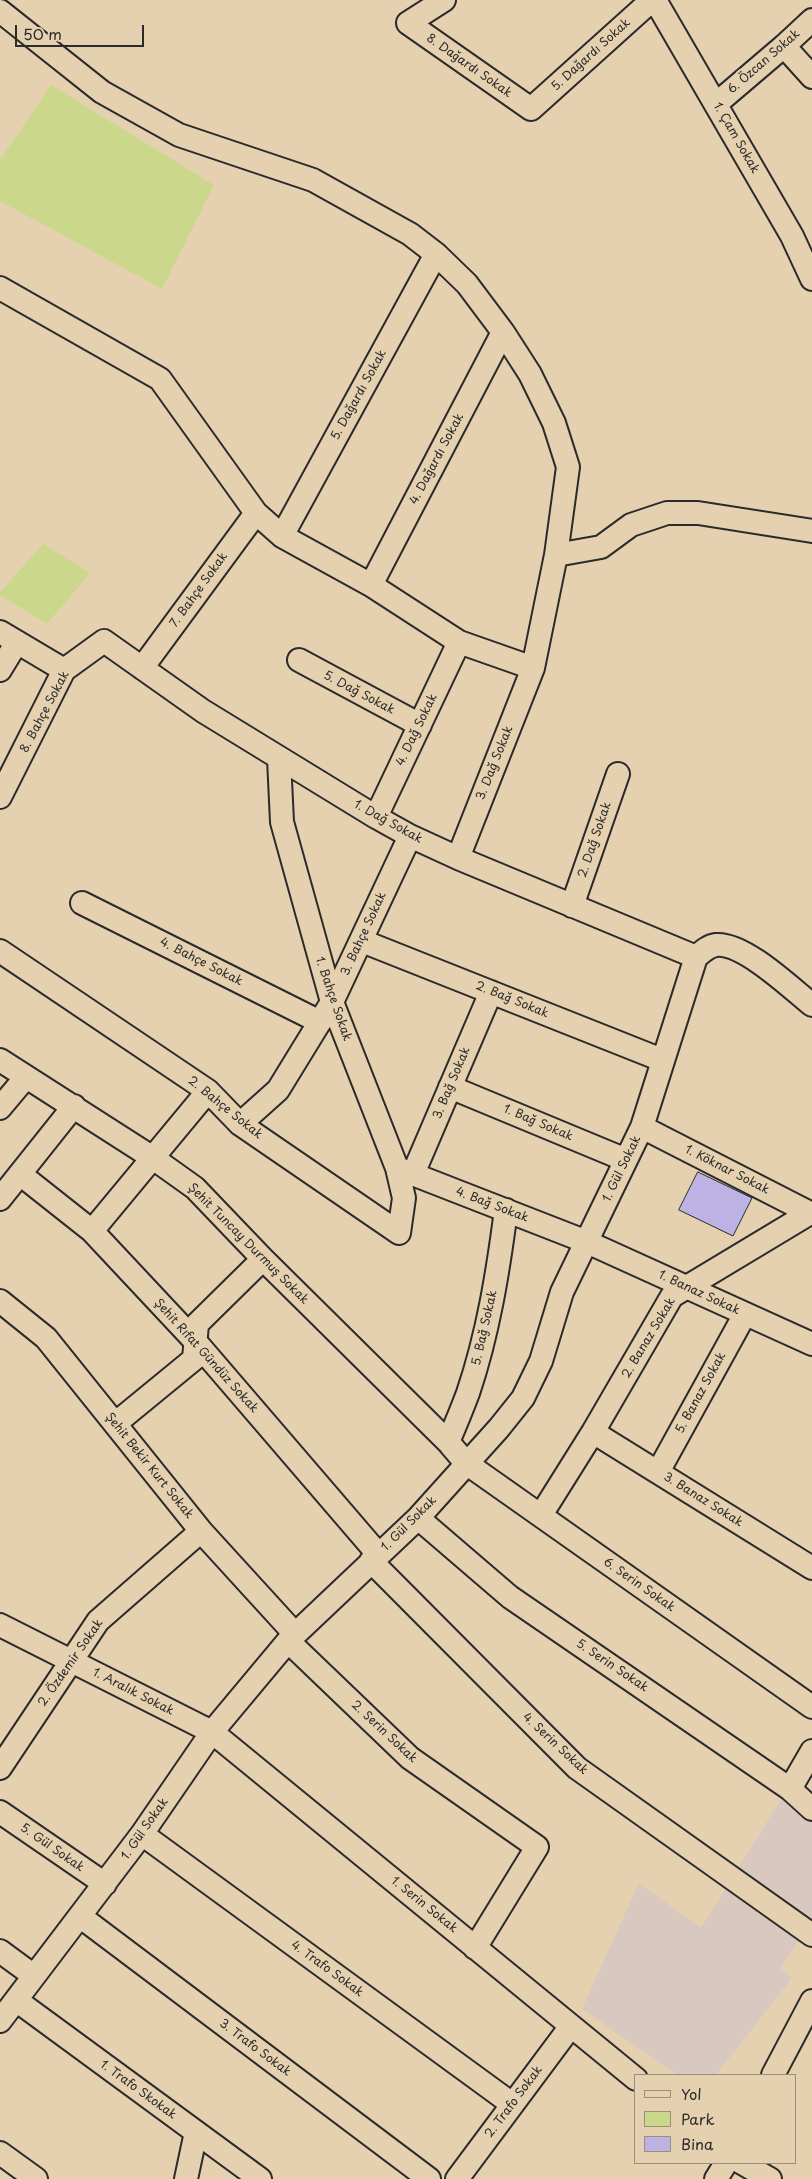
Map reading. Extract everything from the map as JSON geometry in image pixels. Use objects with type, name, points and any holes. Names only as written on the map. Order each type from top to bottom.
[{"type":"street","name":"8. Dağardı Sokak","points":[[444,0],[408,22],[531,109]]},
{"type":"street","name":"1. Çam Sokak","points":[[653,0],[716,104],[792,236],[812,279]]},
{"type":"street","name":"5. Dağardı Sokak","points":[[531,109],[653,0]]},
{"type":"street","name":"3. Dağ Sokak","points":[[0,11],[102,92],[179,135],[313,180],[410,234],[436,254],[467,284],[503,332],[530,374],[554,423],[568,467],[556,555],[533,668],[458,858]]},
{"type":"street","name":"6. Özcan Sokak","points":[[716,104],[812,20]]},
{"type":"street","points":[[784,46],[812,77]]},
{"type":"street","name":"5. Dağardı Sokak","points":[[282,536],[436,254]]},
{"type":"street","points":[[0,288],[160,378],[256,513],[282,536],[371,585],[459,642],[533,668]]},
{"type":"street","name":"4. Dağardı Sokak","points":[[371,585],[503,332]]},
{"type":"street","name":"7. Bahçe Sokak","points":[[142,668],[256,513]]},
{"type":"street","points":[[556,555],[601,547],[630,525],[667,513],[698,513],[812,531]]},
{"type":"street","points":[[0,670],[8,637],[64,670]]},
{"type":"street","name":"1. Dağ Sokak","points":[[104,640],[203,711],[279,759],[410,836],[458,858],[696,957]]},
{"type":"street","name":"8. Bahçe Sokak","points":[[0,797],[64,670],[104,640]]},
{"type":"street","name":"4. Dağ Sokak","points":[[376,817],[459,642]]},
{"type":"street","name":"5. Dağ Sokak","points":[[299,660],[420,725]]},
{"type":"street","name":"1. Bahçe Sokak","points":[[279,759],[282,822],[332,1002],[405,1171],[404,1198],[399,1233]]},
{"type":"street","name":"2. Dağ Sokak","points":[[572,906],[618,774]]},
{"type":"street","name":"3. Bahçe Sokak","points":[[240,1124],[278,1090],[332,1002],[410,836]]},
{"type":"street","name":"4. Bahçe Sokak","points":[[82,902],[320,1022]]},
{"type":"street","name":"2. Bağ Sokak","points":[[362,941],[662,1060]]},
{"type":"street","points":[[696,957],[706,948],[716,945],[728,946],[746,954],[772,972],[812,1005]]},
{"type":"street","name":"2. Bahçe Sokak","points":[[0,951],[208,1091],[240,1124],[399,1233]]},
{"type":"street","name":"1. Gül Sokak","points":[[0,2021],[81,1917],[142,1834],[212,1732],[291,1638],[418,1518],[523,1398],[541,1361],[562,1292],[642,1127],[696,957]]},
{"type":"street","name":"3. Bağ Sokak","points":[[405,1171],[450,1087],[491,992]]},
{"type":"street","name":"Şehit Tuncay Durmuş Sokak","points":[[0,1060],[74,1106],[195,1188],[263,1259],[448,1442],[466,1463]]},
{"type":"street","points":[[0,1108],[26,1077]]},
{"type":"street","name":"1. Bağ Sokak","points":[[450,1087],[626,1160]]},
{"type":"street","points":[[92,1231],[208,1091]]},
{"type":"street","points":[[0,1199],[74,1106]]},
{"type":"street","name":"1. Köknar Sokak","points":[[642,1127],[811,1213]]},
{"type":"street","name":"4. Bağ Sokak","points":[[405,1171],[587,1242]]},
{"type":"street","name":"Şehit Rıfat Gündüz Sokak","points":[[20,1174],[92,1231],[195,1341],[374,1558]]},
{"type":"street","name":"5. Bağ Sokak","points":[[448,1442],[468,1393],[483,1341],[498,1270],[506,1210]]},
{"type":"street","name":"2. Banaz Sokak","points":[[541,1515],[593,1432],[672,1296],[811,1213]]},
{"type":"street","name":"1. Banaz Sokak","points":[[587,1242],[812,1344]]},
{"type":"street","points":[[116,1423],[194,1359],[196,1324],[263,1259]]},
{"type":"street","name":"Şehit Bekir Kurt Sokak","points":[[0,1301],[46,1338],[201,1531],[291,1638]]},
{"type":"street","name":"5. Banaz Sokak","points":[[658,1472],[745,1314]]},
{"type":"street","name":"3. Banaz Sokak","points":[[593,1432],[812,1568]]},
{"type":"street","name":"6. Serin Sokak","points":[[466,1463],[812,1707]]},
{"type":"street","name":"5. Serin Sokak","points":[[418,1518],[510,1597],[790,1788],[812,1808]]},
{"type":"street","name":"2. Özdemir Sokak","points":[[0,1768],[98,1621],[201,1531]]},
{"type":"street","name":"4. Serin Sokak","points":[[374,1558],[577,1768],[812,1935]]},
{"type":"street","name":"1. Aralık Sokak","points":[[0,1625],[212,1732]]},
{"type":"street","name":"2. Serin Sokak","points":[[291,1638],[410,1758],[537,1847],[475,1948]]},
{"type":"street","name":"1. Serin Sokak","points":[[212,1732],[634,2077]]},
{"type":"street","points":[[790,1788],[812,1751]]},
{"type":"street","name":"5. Gül Sokak","points":[[0,1812],[105,1884]]},
{"type":"street","name":"4. Trafo Sokak","points":[[142,1834],[512,2104]]},
{"type":"street","name":"3. Trafo Sokak","points":[[81,1917],[429,2179]]},
{"type":"street","points":[[0,1951],[34,1976]]},
{"type":"street","name":"1. Trafo Skokak","points":[[16,2000],[260,2179]]},
{"type":"street","points":[[774,2074],[812,2001]]},
{"type":"street","name":"2. Trafo Sokak","points":[[457,2179],[571,2026]]},
{"type":"street","points":[[186,2179],[196,2132]]},
{"type":"street","points":[[0,2153],[36,2179]]},
{"type":"street","points":[[716,2179],[725,2164]]},
{"type":"street","points":[[744,2164],[770,2179]]},
{"type":"shaded area","points":[[783,1796],[812,1818],[812,1922],[780,1968],[792,1978],[717,2074],[677,2074],[582,2009],[639,1883],[701,1928]]},
{"type":"green space","points":[[51,85],[214,185],[162,289],[0,201],[0,160]]},
{"type":"green space","points":[[43,544],[90,573],[47,624],[0,595],[0,592]]},
{"type":"building","points":[[698,1172],[752,1198],[733,1236],[679,1210]]}]
